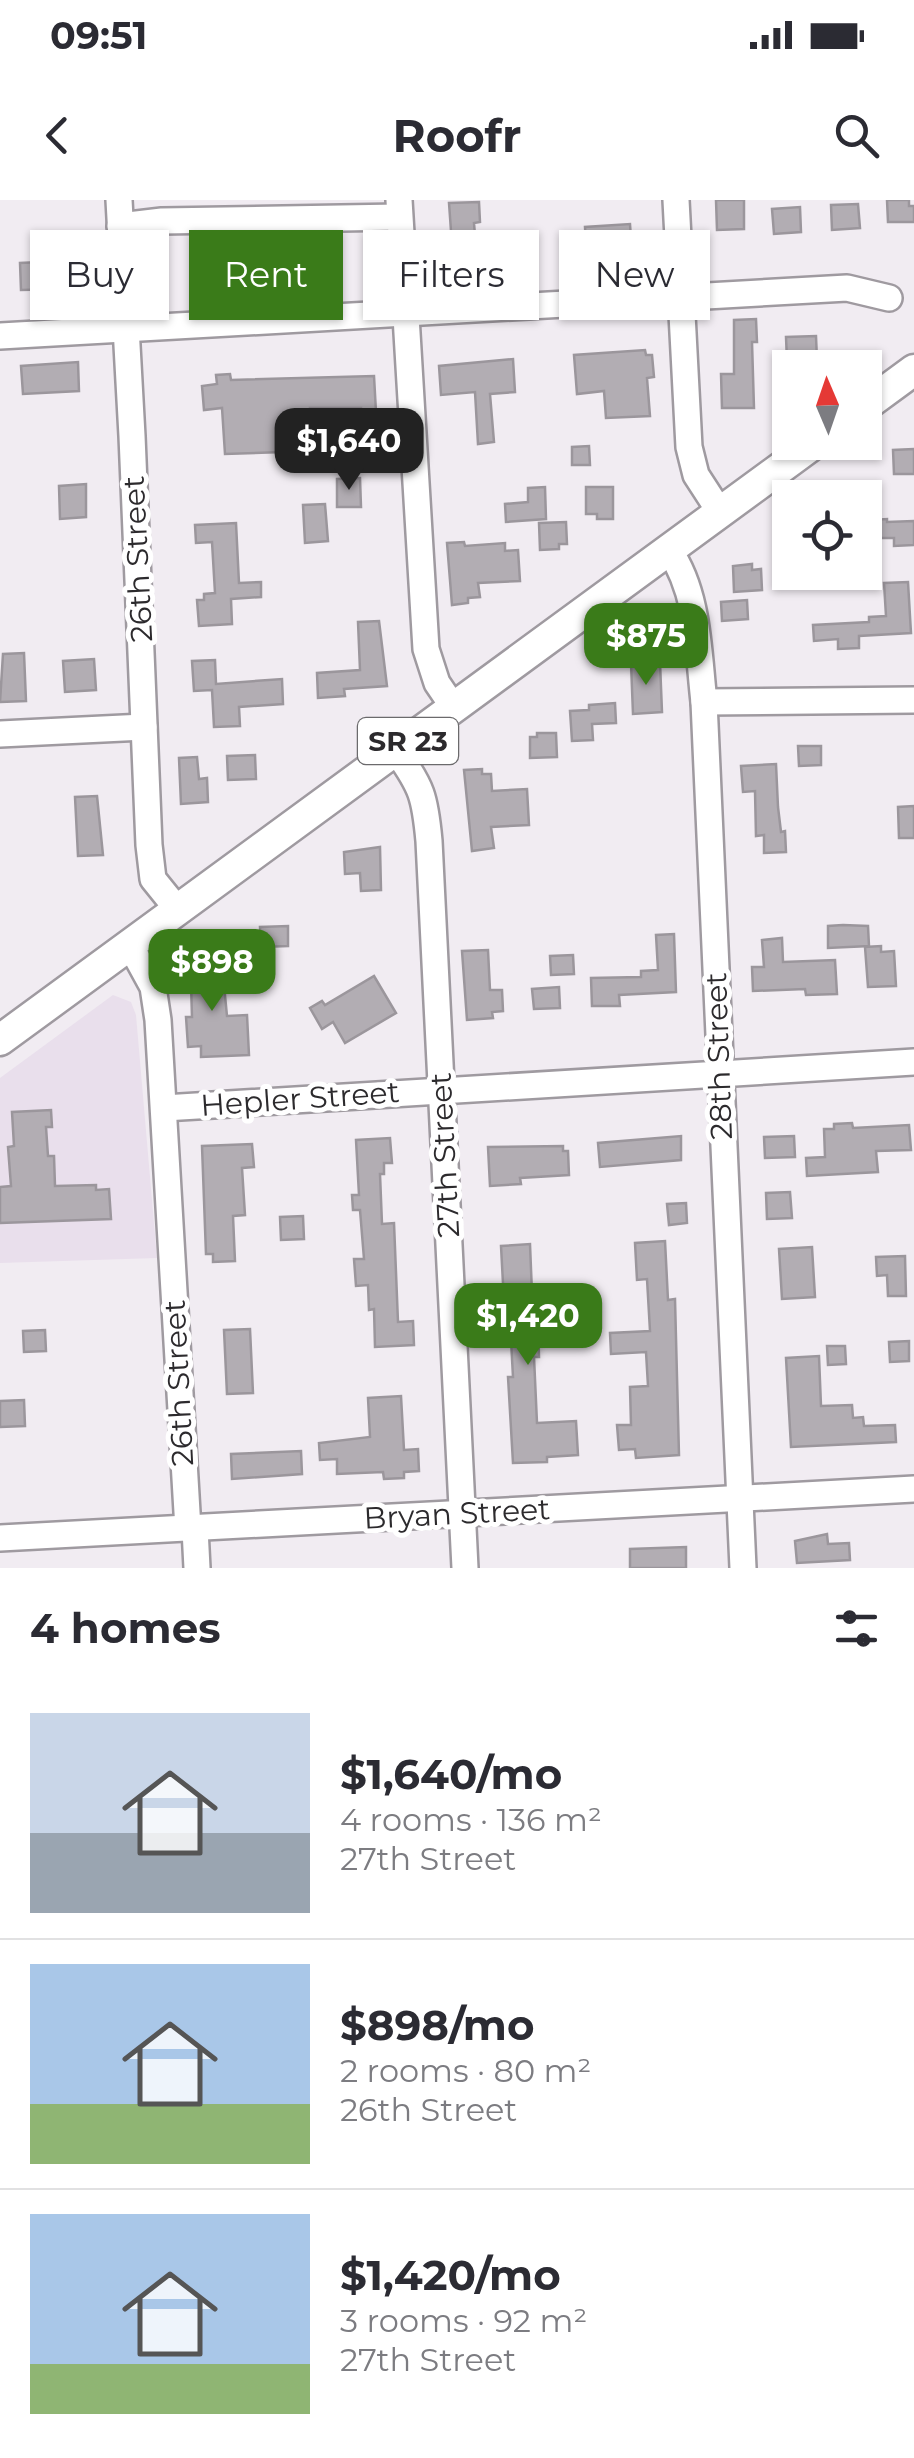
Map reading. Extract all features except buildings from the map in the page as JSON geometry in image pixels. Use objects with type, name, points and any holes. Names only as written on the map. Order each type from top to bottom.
[{"type":"main road","points":[[882,394],[914,370]]},
{"type":"main road","name":"SR 23","points":[[0,1040],[791,460]]},
{"type":"street","points":[[676,200],[678,230]]},
{"type":"street","points":[[119,213],[162,220],[399,209]]},
{"type":"street","name":"26th Street","points":[[119,213],[153,878],[178,910]]},
{"type":"street","points":[[710,295],[847,288],[889,298]]},
{"type":"street","points":[[0,336],[363,316]]},
{"type":"street","points":[[408,320],[426,649],[437,683],[454,708]]},
{"type":"street","points":[[683,320],[689,448],[696,475],[720,512]]},
{"type":"street","name":"28th Street","points":[[669,550],[683,570],[690,596],[704,702],[743,1568]]},
{"type":"street","points":[[704,702],[914,700]]},
{"type":"street","points":[[0,734],[144,727]]},
{"type":"street","name":"27th Street","points":[[396,750],[420,782],[426,803],[465,1568]]},
{"type":"street","name":"26th Street","points":[[130,945],[153,987],[197,1568]]},
{"type":"street","name":"Hepler Street","points":[[164,1108],[914,1062]]},
{"type":"street","name":"Bryan Street","points":[[0,1538],[914,1489]]},
{"type":"shaded area","points":[[113,995],[131,1002],[136,1015],[157,1258],[0,1263],[0,1078]]}]
